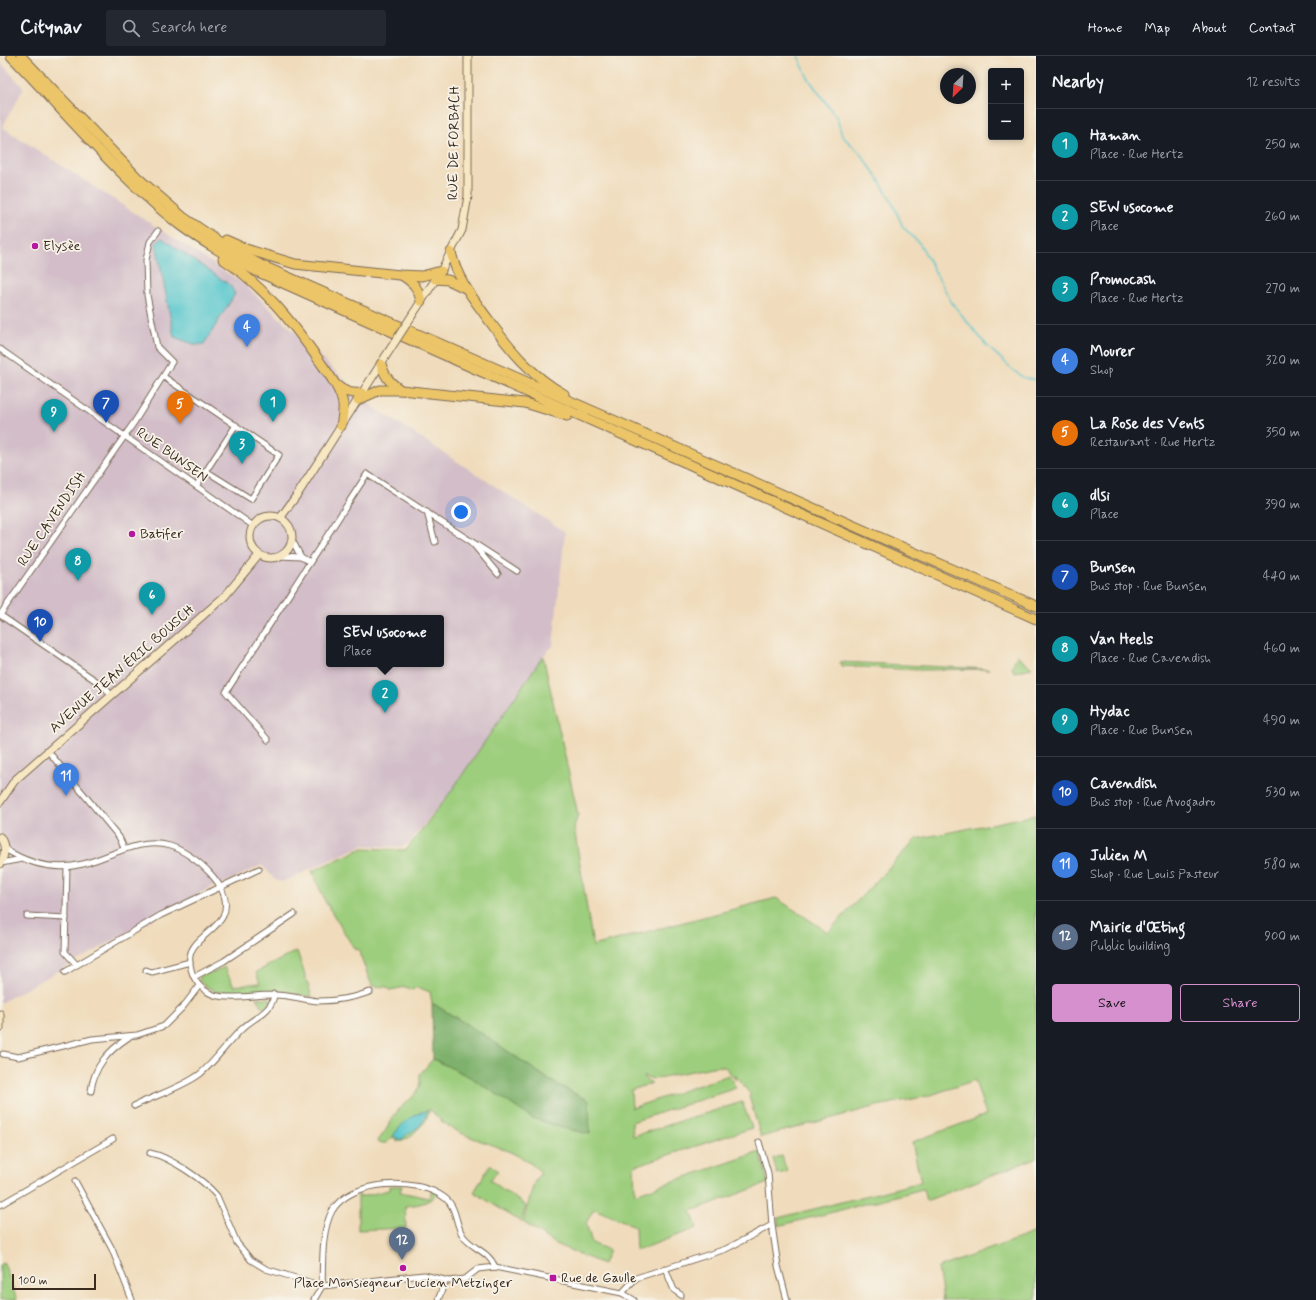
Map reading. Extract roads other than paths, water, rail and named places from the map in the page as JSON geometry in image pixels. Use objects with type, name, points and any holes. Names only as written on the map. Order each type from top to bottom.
[{"type":"highway","points":[[11,56],[134,185],[222,253],[258,272],[1036,619]]},
{"type":"highway","points":[[22,56],[180,220],[196,242],[243,273],[268,295],[290,320],[336,385],[343,391],[360,397],[380,390],[401,390],[525,403],[558,412],[602,430],[638,441]]},
{"type":"highway","points":[[180,220],[246,249],[295,264],[400,275],[422,276],[441,271]]},
{"type":"highway","points":[[180,220],[261,265],[605,418],[1036,606]]},
{"type":"highway","points":[[452,252],[455,269],[465,288],[512,351],[532,372],[554,388],[586,405],[605,418]]},
{"type":"highway","points":[[400,275],[412,281],[418,289],[421,301]]},
{"type":"highway","points":[[435,279],[448,280],[465,288]]},
{"type":"highway","points":[[381,364],[385,376],[391,384],[401,390]]},
{"type":"highway","points":[[336,385],[343,405],[341,426]]},
{"type":"main road","name":"RUE DE FORBACH","points":[[281,518],[300,492],[441,271],[462,230],[468,196],[468,56]]},
{"type":"main road","points":[[272,515],[281,518],[288,524],[292,533],[292,540],[289,548],[280,556],[265,558],[259,555],[252,548],[249,540],[249,532],[252,525],[258,519],[272,515]]},
{"type":"main road","name":"AVENUE JEAN ÉRIC BOUSCH","points":[[0,802],[15,780],[225,596],[259,555]]},
{"type":"main road","points":[[0,837],[5,849],[0,863]]},
{"type":"main road","points":[[0,1016],[0,1028]]},
{"type":"street","name":"RUE CAVENDISH","points":[[0,615],[124,436],[164,377],[172,362],[157,347],[147,295],[146,260],[150,242],[158,231]]},
{"type":"street","name":"RUE BUNSEN","points":[[0,349],[252,525]]},
{"type":"street","points":[[164,377],[280,455],[251,499],[206,471]]},
{"type":"street","points":[[196,486],[236,425]]},
{"type":"street","points":[[268,740],[226,692],[367,474],[517,571]]},
{"type":"street","points":[[427,512],[435,542]]},
{"type":"street","points":[[292,540],[301,557]]},
{"type":"street","points":[[469,540],[498,574]]},
{"type":"street","points":[[280,556],[301,557],[310,562]]},
{"type":"street","points":[[0,615],[105,687],[112,696]]},
{"type":"street","points":[[48,751],[119,837],[124,848]]},
{"type":"street","points":[[5,849],[22,860],[49,867],[67,867],[84,864],[124,848],[147,844],[169,846],[192,856],[212,874],[220,887],[226,904],[223,916],[216,925],[202,936],[192,952],[190,962],[194,977],[199,986],[216,996],[274,994],[319,1001],[348,999],[370,992]]},
{"type":"street","points":[[0,863],[22,860]]},
{"type":"street","points":[[67,867],[64,952],[76,964]]},
{"type":"street","points":[[65,972],[76,964],[161,915],[258,869]]},
{"type":"street","points":[[194,977],[224,961],[294,914]]},
{"type":"street","points":[[28,916],[66,918]]},
{"type":"street","points":[[146,970],[152,972],[190,962]]},
{"type":"street","points":[[3,1054],[18,1057],[92,1039],[130,1036],[164,1026],[183,1007],[199,986]]},
{"type":"street","points":[[134,1106],[160,1093],[170,1091],[200,1074],[226,1048],[244,1027],[269,1008],[274,1000],[274,994]]},
{"type":"street","points":[[91,1091],[93,1077],[101,1061],[116,1046],[130,1036]]},
{"type":"street","points":[[0,1205],[113,1139]]},
{"type":"street","points":[[759,1142],[768,1173],[772,1226],[778,1266],[787,1300]]},
{"type":"street","points":[[150,1153],[160,1155],[213,1190],[237,1243],[251,1260],[266,1269],[322,1286],[424,1275],[434,1277],[445,1282],[465,1279],[478,1269],[495,1266],[622,1293],[634,1300]]},
{"type":"street","points":[[75,1181],[112,1249],[132,1300]]},
{"type":"street","points":[[314,1300],[322,1286],[326,1224],[333,1210],[345,1197],[384,1184],[407,1184],[421,1187],[434,1191],[446,1198],[454,1210],[462,1235],[470,1244],[489,1256],[495,1266]]},
{"type":"street","points":[[622,1293],[636,1278],[726,1249],[772,1226]]},
{"type":"street","points":[[665,1268],[674,1290],[681,1295]]},
{"type":"street","points":[[438,1300],[445,1282]]},
{"type":"water","points":[[162,238],[230,285],[235,294],[204,344],[196,345],[174,337],[156,243]]},
{"type":"water","points":[[427,1110],[423,1121],[417,1128],[401,1140],[393,1136],[408,1120]]},
{"type":"waterway","points":[[798,56],[808,78],[837,118],[842,136],[859,152],[876,175],[891,200],[903,227],[920,244],[952,303],[987,346],[1010,367]]},
{"type":"waterway","points":[[1012,369],[1024,378],[1036,380]]},
{"type":"place","name":"Elysèe","points":[[35,246]]},
{"type":"place","name":"Mourer","points":[[247,347]]},
{"type":"place","name":"Haman","points":[[273,422]]},
{"type":"place","name":"Bunsen","points":[[106,423]]},
{"type":"place","name":"La Rose des Vents","points":[[180,424]]},
{"type":"place","name":"Hydac","points":[[54,432]]},
{"type":"place","name":"Promocash","points":[[242,464]]},
{"type":"place","name":"Batifer","points":[[132,534]]},
{"type":"place","name":"Van Heels","points":[[78,581]]},
{"type":"place","name":"dlsi","points":[[152,615]]},
{"type":"place","name":"Cavendish","points":[[40,642]]},
{"type":"place","name":"SEW usocome","points":[[385,713]]},
{"type":"place","name":"Julien M","points":[[66,796]]},
{"type":"place","name":"Mairie d'Œting","points":[[402,1260]]},
{"type":"place","name":"Place Monsiegneur Lucien Metzinger","points":[[403,1268]]},
{"type":"place","name":"Rue de Gaulle","points":[[553,1278]]}]
